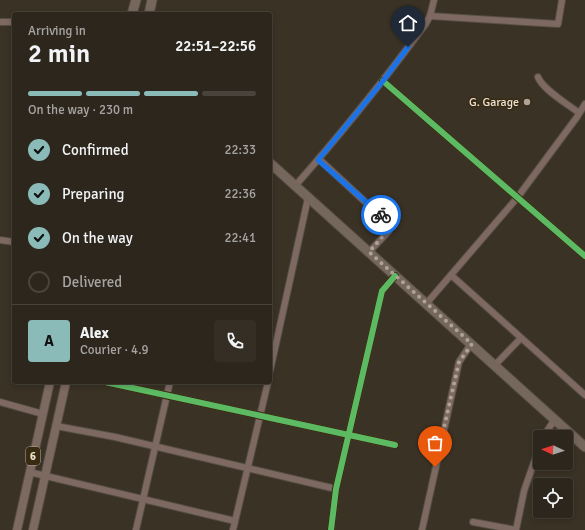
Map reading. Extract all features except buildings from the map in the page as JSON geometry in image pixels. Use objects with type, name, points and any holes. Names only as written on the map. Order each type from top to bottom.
[{"type":"highway","points":[[133,12],[136,0]]},
{"type":"highway","points":[[149,12],[152,0]]},
{"type":"highway","points":[[272,165],[585,447]]},
{"type":"main road","name":"6","points":[[17,530],[50,384]]},
{"type":"main road","name":"6","points":[[33,530],[66,384]]},
{"type":"street","points":[[295,186],[383,81],[425,25],[430,16],[434,0]]},
{"type":"street","points":[[430,16],[558,24],[562,0]]},
{"type":"street","points":[[0,22],[12,22]]},
{"type":"street","points":[[538,77],[546,87],[579,113]]},
{"type":"street","points":[[383,81],[585,256]]},
{"type":"street","points":[[426,304],[517,198],[585,104]]},
{"type":"street","points":[[318,160],[389,224],[389,231],[369,252]]},
{"type":"street","points":[[272,362],[308,198]]},
{"type":"street","points":[[0,240],[12,242]]},
{"type":"street","points":[[451,275],[585,395]]},
{"type":"street","points":[[331,530],[336,489],[382,291],[395,276]]},
{"type":"street","points":[[495,365],[520,338]]},
{"type":"street","points":[[422,530],[459,362],[472,344]]},
{"type":"street","points":[[114,384],[396,445]]},
{"type":"street","points":[[136,530],[170,384]]},
{"type":"street","points":[[233,530],[268,384]]},
{"type":"street","points":[[0,402],[43,414]]},
{"type":"street","points":[[548,430],[555,419]]},
{"type":"street","points":[[56,426],[115,437],[155,448],[336,489]]},
{"type":"street","points":[[473,522],[516,530],[524,490],[533,464]]},
{"type":"street","points":[[29,472],[235,521]]},
{"type":"cycle path","points":[[383,81],[585,256]]},
{"type":"cycle path","points":[[331,530],[336,489],[382,291],[395,276]]},
{"type":"cycle path","points":[[114,384],[395,445]]},
{"type":"way so far","points":[[381,215],[387,220],[390,228],[389,231],[369,252],[472,344],[459,362],[435,467]]},
{"type":"place","name":"G. Garage","points":[[527,102]]},
{"type":"route","points":[[381,215],[318,160],[383,81],[408,47]]}]
